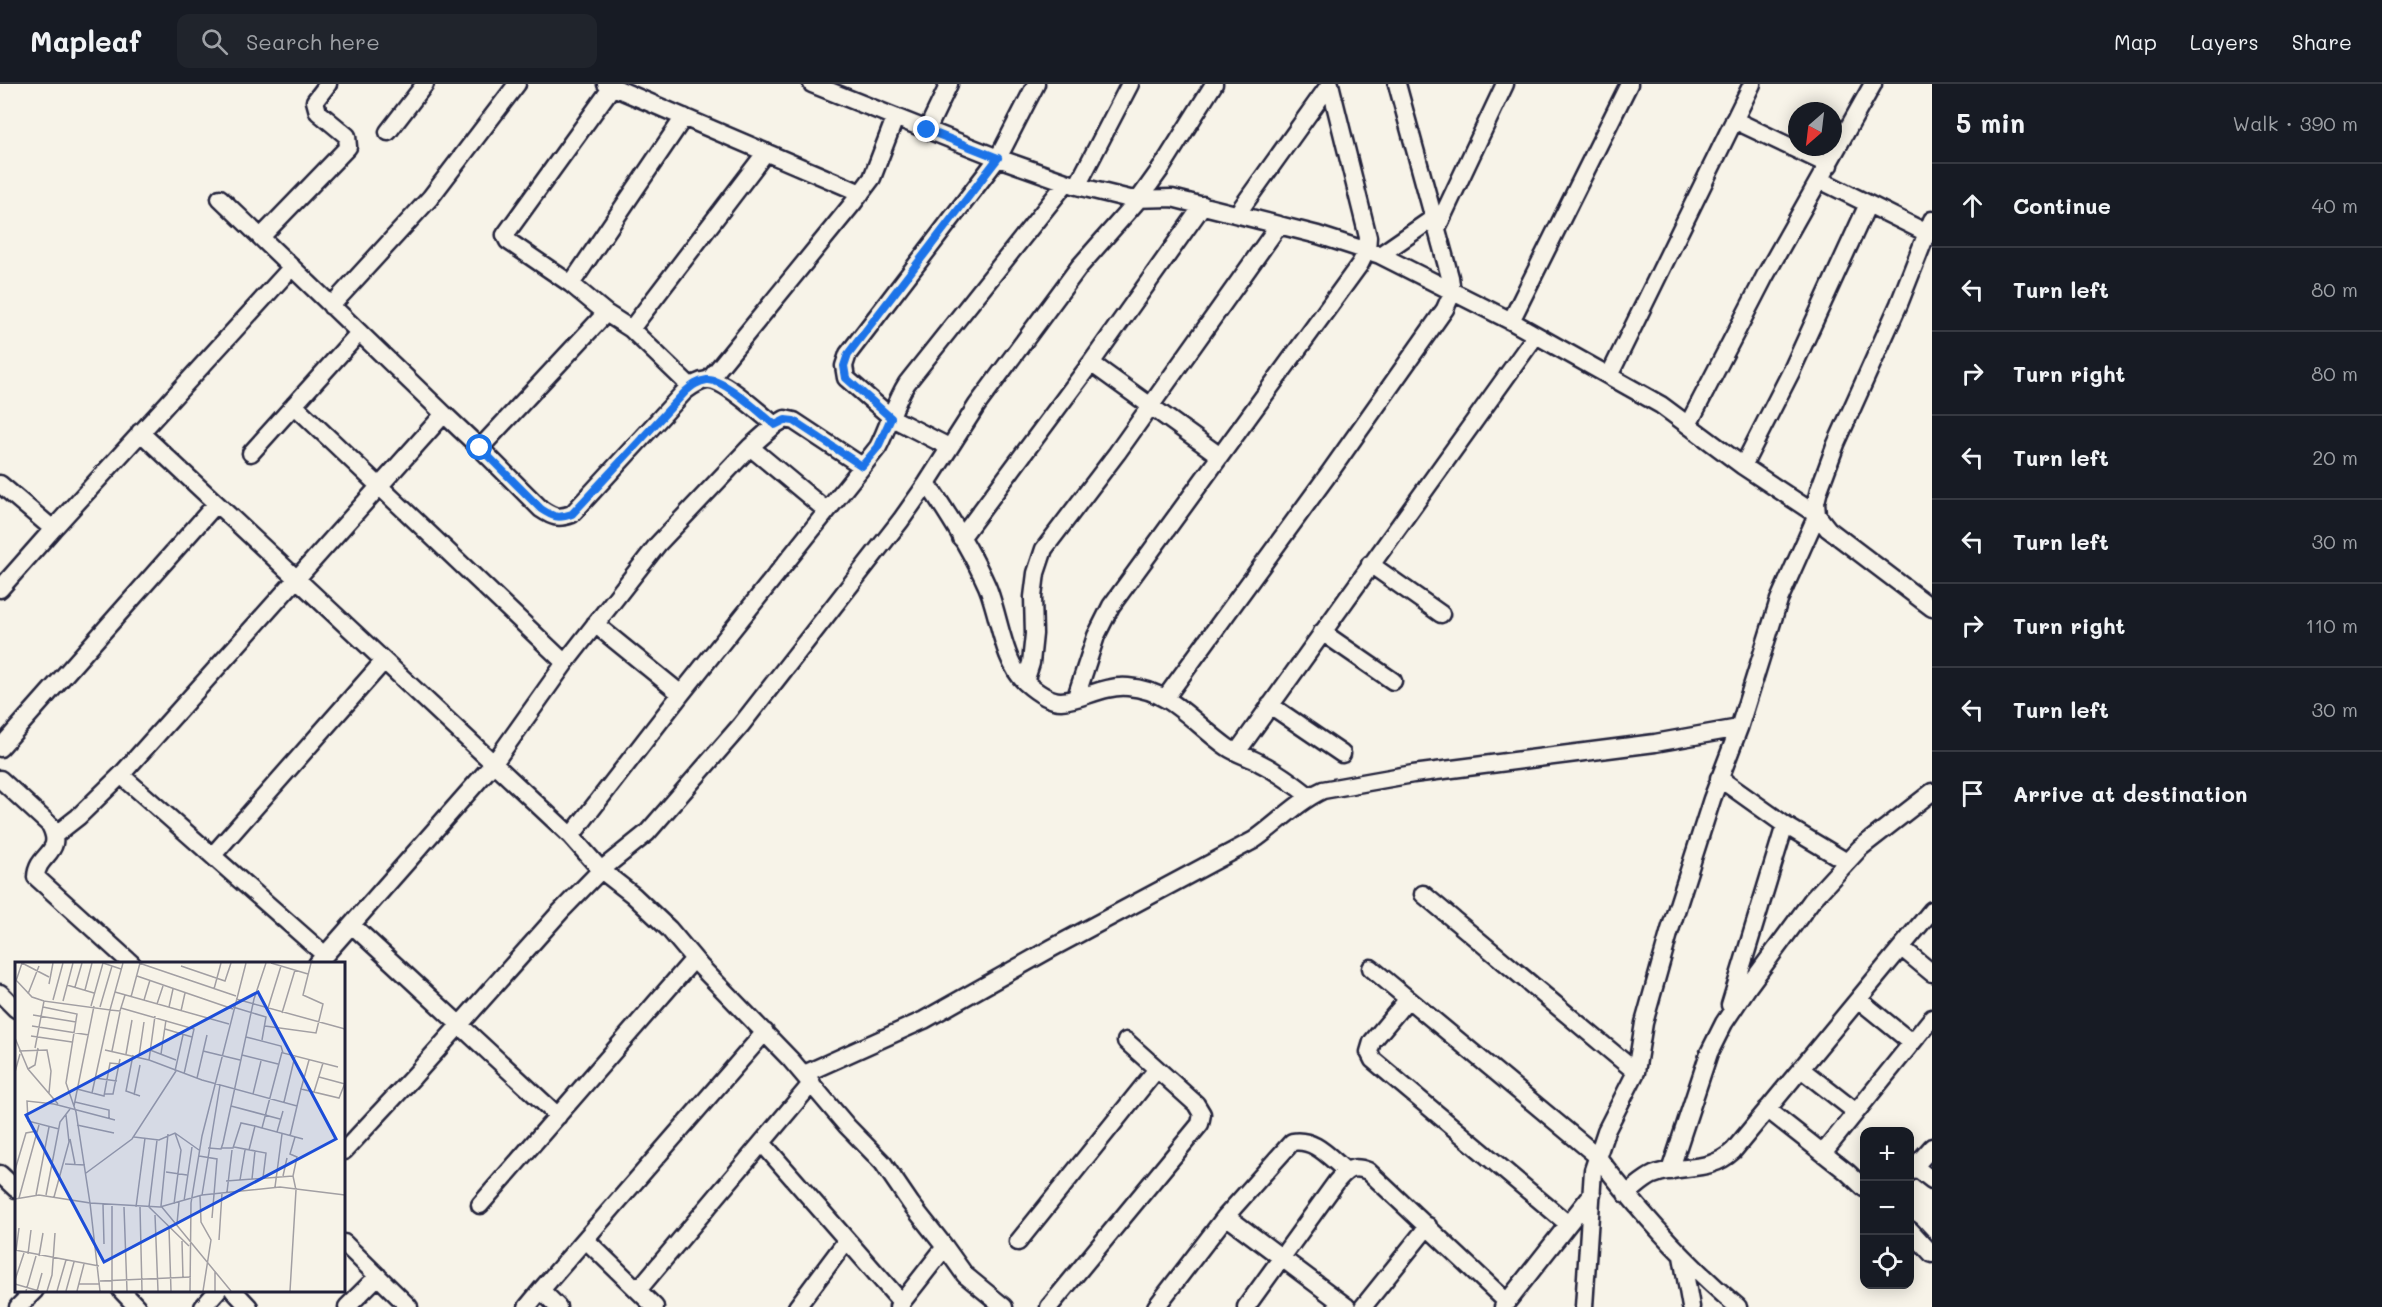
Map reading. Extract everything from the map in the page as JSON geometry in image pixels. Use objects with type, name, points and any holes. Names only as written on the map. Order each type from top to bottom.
[{"type":"street","points":[[261,237],[348,147],[347,136],[318,112],[315,100],[328,84]]},
{"type":"street","points":[[388,132],[425,84]]},
{"type":"street","points":[[331,306],[430,198],[517,84]]},
{"type":"street","points":[[812,84],[998,158],[1071,184],[1130,200],[1172,198],[1203,205],[1373,253],[1511,321],[1610,374],[1661,405],[1743,466],[1817,516],[1828,529],[1932,608]]},
{"type":"street","points":[[927,130],[950,84]]},
{"type":"street","points":[[949,447],[891,418],[846,378],[844,366],[848,354],[998,158],[1036,84]]},
{"type":"street","points":[[571,836],[878,447],[898,397],[907,383],[1071,184],[1130,84]]},
{"type":"street","points":[[345,1150],[561,911],[602,870],[647,833],[741,725],[927,483],[977,405],[1079,267],[1139,199],[1214,84]]},
{"type":"street","points":[[1237,214],[1330,84]]},
{"type":"street","points":[[1330,84],[1373,253]]},
{"type":"street","points":[[1166,698],[1330,472],[1445,309],[1452,293],[1436,222],[1397,84]]},
{"type":"street","points":[[1076,697],[1096,636],[1111,606],[1360,264],[1373,253],[1436,222],[1505,84]]},
{"type":"street","points":[[1511,321],[1629,84]]},
{"type":"street","points":[[1610,374],[1752,84]]},
{"type":"street","points":[[1688,425],[1765,276],[1873,84]]},
{"type":"street","points":[[691,387],[631,329],[508,241],[505,235],[609,85],[861,193]]},
{"type":"street","points":[[571,284],[684,117]]},
{"type":"street","points":[[220,198],[541,509],[552,517],[561,518],[572,514],[691,387],[709,380],[872,178],[895,118]]},
{"type":"street","points":[[1734,120],[1829,165]]},
{"type":"street","points":[[631,329],[766,152]]},
{"type":"street","points":[[1584,1307],[1597,1156],[1618,1105],[1636,1072],[1644,1023],[1670,930],[1719,778],[1740,728],[1779,600],[1817,516],[1816,502],[1836,444],[1899,304],[1929,227],[1868,204],[1820,180]]},
{"type":"street","points":[[1743,466],[1791,372],[1868,204]]},
{"type":"street","points":[[961,538],[1091,363],[1203,205]]},
{"type":"street","points":[[1024,682],[1031,663],[1036,573],[1044,549],[1150,407],[1279,225]]},
{"type":"street","points":[[0,589],[292,267]]},
{"type":"street","points":[[480,448],[606,313]]},
{"type":"street","points":[[251,453],[359,333]]},
{"type":"street","points":[[1237,752],[1536,335]]},
{"type":"street","points":[[1091,363],[1220,456]]},
{"type":"street","points":[[709,380],[721,383],[775,425]]},
{"type":"street","points":[[294,405],[565,663]]},
{"type":"street","points":[[55,835],[96,801],[121,775],[444,414]]},
{"type":"street","points":[[121,775],[213,855],[321,959],[494,763],[565,663],[658,544],[750,447],[775,425],[785,420],[794,421],[862,466]]},
{"type":"street","points":[[140,432],[383,662],[494,763],[571,836],[602,870],[669,929],[694,959],[808,1079],[846,1126],[883,1163],[965,1275],[997,1305]]},
{"type":"street","points":[[750,447],[827,511]]},
{"type":"street","points":[[927,483],[945,508],[987,586],[1013,667],[1024,682],[1046,697],[1061,701],[1104,689],[1127,686],[1153,691],[1166,698],[1229,748],[1290,780],[1309,796]]},
{"type":"street","points":[[0,484],[53,529]]},
{"type":"street","points":[[0,748],[216,504]]},
{"type":"street","points":[[1370,564],[1441,614]]},
{"type":"street","points":[[595,624],[681,694]]},
{"type":"street","points":[[1322,632],[1393,681]]},
{"type":"street","points":[[213,855],[383,662]]},
{"type":"street","points":[[1270,705],[1342,754]]},
{"type":"street","points":[[638,1290],[763,1144],[808,1079],[924,1020],[1052,948],[1254,840],[1278,824],[1309,796],[1323,790],[1379,779],[1655,743],[1740,728]]},
{"type":"street","points":[[1719,778],[1785,825],[1847,862]]},
{"type":"street","points":[[0,779],[50,825],[55,835],[56,842],[53,849],[36,871],[36,877],[131,962]]},
{"type":"street","points":[[1670,1171],[1709,1053],[1724,1023],[1748,987],[1812,900],[1860,848],[1932,792]]},
{"type":"street","points":[[1724,1023],[1785,825]]},
{"type":"street","points":[[1423,894],[1636,1072]]},
{"type":"street","points":[[1626,1194],[1652,1176],[1712,1165],[1724,1159],[1932,910]]},
{"type":"street","points":[[352,925],[558,1116]]},
{"type":"street","points":[[1902,948],[1932,973]]},
{"type":"street","points":[[480,1205],[694,959]]},
{"type":"street","points":[[1371,968],[1597,1156],[1626,1194],[1682,1256],[1738,1307]]},
{"type":"street","points":[[0,993],[15,1008]]},
{"type":"street","points":[[1407,1000],[1372,1042],[1369,1052],[1373,1060],[1568,1224]]},
{"type":"street","points":[[1859,1000],[1912,1043]]},
{"type":"street","points":[[1823,1153],[1932,1018]]},
{"type":"street","points":[[527,1307],[765,1032]]},
{"type":"street","points":[[1048,1307],[1200,1124],[1202,1114],[1196,1104],[1126,1041]]},
{"type":"street","points":[[1018,1242],[1157,1069]]},
{"type":"street","points":[[1800,1069],[1856,1112]]},
{"type":"street","points":[[1767,1109],[1860,1185]]},
{"type":"street","points":[[1156,1307],[1226,1216],[1292,1142],[1303,1140],[1312,1143],[1345,1170]]},
{"type":"street","points":[[763,1144],[900,1305],[945,1247]]},
{"type":"street","points":[[1914,1167],[1932,1147]]},
{"type":"street","points":[[1246,1307],[1345,1170],[1357,1167],[1368,1171],[1428,1226],[1505,1304],[1592,1194]]},
{"type":"street","points":[[1914,1170],[1932,1180]]},
{"type":"street","points":[[0,1174],[15,1189]]},
{"type":"street","points":[[1226,1216],[1347,1307]]},
{"type":"street","points":[[1363,1307],[1428,1226]]},
{"type":"street","points":[[1914,1234],[1932,1254]]},
{"type":"street","points":[[586,1240],[655,1307]]},
{"type":"street","points":[[797,1307],[847,1240]]},
{"type":"street","points":[[345,1244],[409,1307]]},
{"type":"street","points":[[1682,1256],[1691,1307]]},
{"type":"street","points":[[347,1307],[378,1276]]},
{"type":"street","points":[[542,1290],[558,1307]]},
{"type":"street","points":[[18,1307],[33,1292]]},
{"type":"street","points":[[123,1292],[137,1307]]},
{"type":"street","points":[[235,1292],[249,1307]]},
{"type":"route","points":[[480,448],[541,509],[552,517],[561,518],[572,514],[686,391],[697,383],[709,380],[721,383],[775,425],[785,420],[794,421],[862,466],[878,447],[891,418],[846,378],[844,366],[848,354],[998,158],[927,130]]}]
